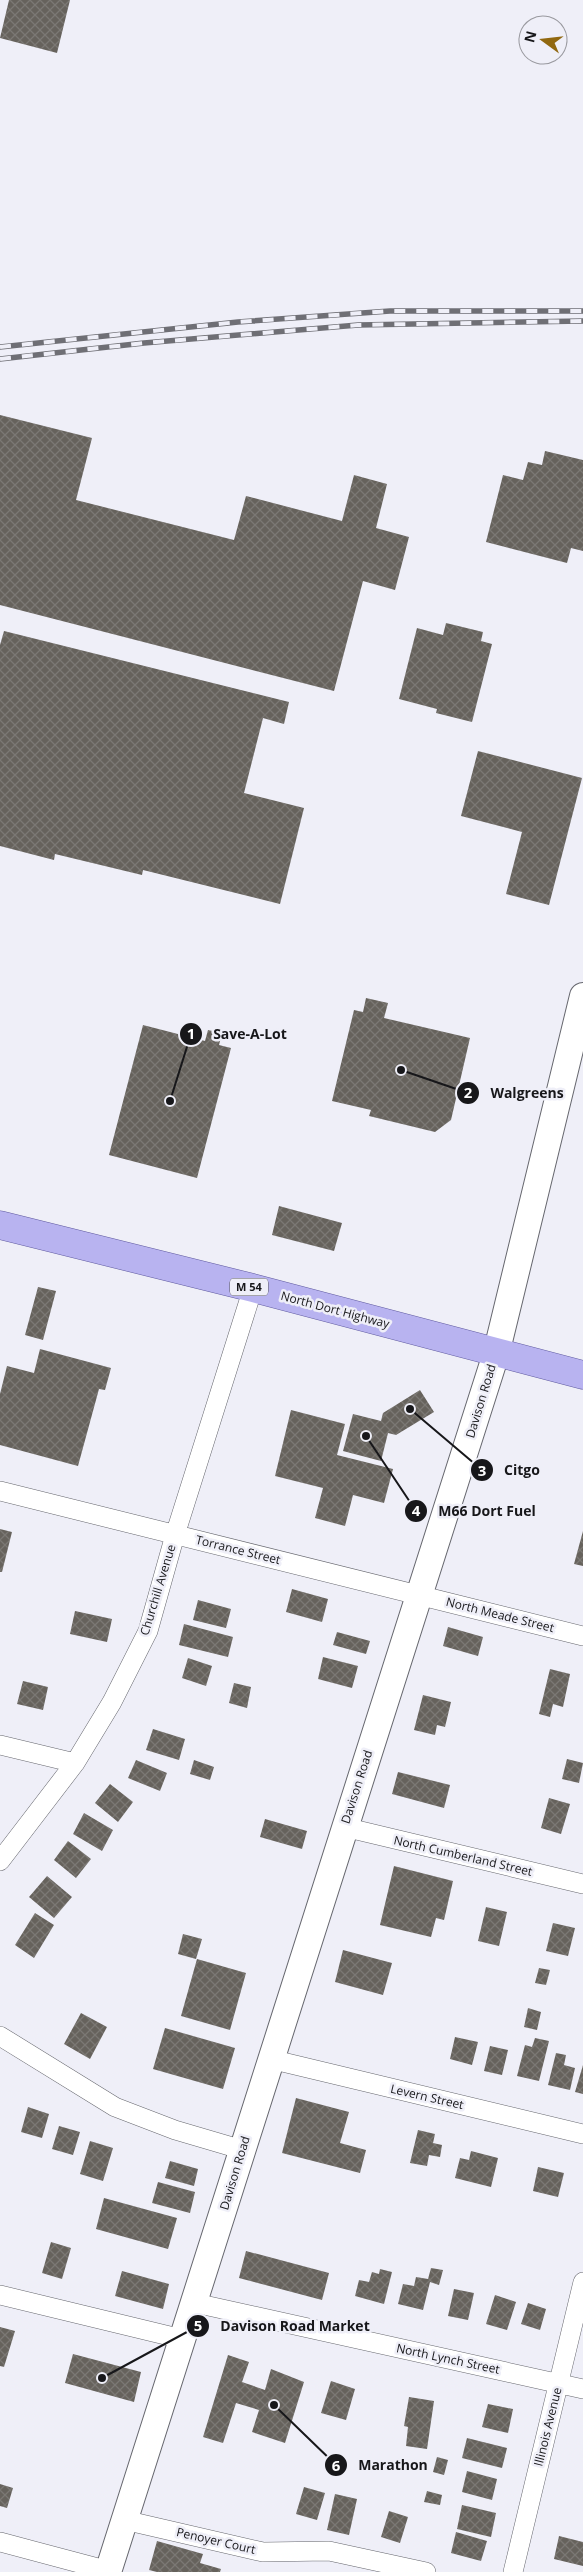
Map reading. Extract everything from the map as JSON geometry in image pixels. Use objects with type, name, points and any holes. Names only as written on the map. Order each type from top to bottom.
[{"type":"main road","name":"Davison Road","points":[[108,2571],[182,2339],[195,2304],[270,2059],[496,1354],[583,996]]},
{"type":"main road","name":"North Dort Highway","points":[[0,1225],[253,1288],[496,1354],[583,1375]]},
{"type":"street","name":"Churchill Avenue","points":[[0,1861],[75,1763],[112,1702],[148,1631],[175,1535],[253,1288]]},
{"type":"street","name":"Torrance Street","points":[[0,1491],[418,1595]]},
{"type":"street","name":"North Meade Street","points":[[418,1595],[583,1636]]},
{"type":"street","points":[[0,1745],[75,1763]]},
{"type":"street","name":"North Cumberland Street","points":[[344,1828],[583,1884]]},
{"type":"street","points":[[0,2036],[115,2107],[174,2130],[243,2150]]},
{"type":"street","name":"Levern Street","points":[[270,2059],[583,2134]]},
{"type":"street","name":"Illinois Avenue","points":[[513,2572],[583,2282]]},
{"type":"street","points":[[0,2295],[182,2339]]},
{"type":"street","name":"North Lynch Street","points":[[195,2304],[583,2389]]},
{"type":"street","name":"Penoyer Court","points":[[124,2520],[263,2552],[329,2551],[426,2572]]},
{"type":"street","points":[[0,2542],[108,2571]]},
{"type":"building","points":[[9,0],[70,0],[57,53],[0,38]]},
{"type":"building","points":[[0,415],[92,438],[76,500],[234,540],[246,496],[342,521],[354,475],[387,484],[376,528],[409,537],[395,590],[363,581],[334,691],[0,605]]},
{"type":"building","points":[[545,451],[583,460],[583,551],[571,548],[567,563],[486,542],[503,475],[523,480],[528,462],[542,465]]},
{"type":"building","points":[[446,623],[483,632],[481,641],[492,644],[472,722],[436,713],[437,709],[399,699],[417,628],[443,635]]},
{"type":"building","points":[[4,631],[289,702],[284,724],[263,718],[244,793],[304,808],[280,904],[143,870],[142,875],[55,854],[54,860],[0,846],[0,645]]},
{"type":"building","points":[[478,751],[582,778],[549,905],[506,894],[522,832],[461,816]]},
{"type":"building","points":[[366,998],[388,1003],[384,1018],[470,1038],[451,1120],[435,1132],[369,1116],[371,1110],[332,1101],[354,1010],[363,1012]]},
{"type":"building","points":[[143,1025],[205,1041],[208,1030],[222,1033],[219,1045],[231,1048],[197,1178],[109,1155]]},
{"type":"building","points":[[279,1206],[342,1223],[334,1251],[272,1235]]},
{"type":"building","points":[[38,1287],[56,1291],[43,1340],[25,1335]]},
{"type":"building","points":[[40,1349],[111,1368],[105,1390],[99,1389],[78,1466],[0,1445],[0,1394],[7,1366],[34,1373]]},
{"type":"building","points":[[420,1390],[434,1412],[396,1435],[388,1433],[381,1461],[343,1451],[353,1414],[381,1421],[383,1413]]},
{"type":"building","points":[[291,1410],[345,1424],[337,1455],[393,1469],[384,1503],[353,1495],[345,1526],[315,1518],[323,1488],[275,1476]]},
{"type":"building","points":[[0,1529],[12,1532],[2,1572],[0,1572]]},
{"type":"building","points":[[583,1531],[583,1566],[574,1564]]},
{"type":"building","points":[[292,1589],[328,1599],[322,1622],[286,1612]]},
{"type":"building","points":[[198,1600],[231,1609],[226,1628],[193,1620]]},
{"type":"building","points":[[75,1611],[112,1619],[107,1642],[70,1634]]},
{"type":"building","points":[[184,1624],[233,1637],[228,1657],[179,1645]]},
{"type":"building","points":[[448,1627],[483,1637],[478,1656],[443,1646]]},
{"type":"building","points":[[337,1632],[370,1641],[366,1654],[333,1645]]},
{"type":"building","points":[[323,1657],[358,1666],[352,1688],[318,1679]]},
{"type":"building","points":[[188,1658],[212,1666],[206,1686],[182,1678]]},
{"type":"building","points":[[550,1669],[570,1674],[563,1707],[553,1704],[550,1717],[539,1714]]},
{"type":"building","points":[[23,1681],[48,1687],[43,1710],[17,1704]]},
{"type":"building","points":[[234,1683],[251,1687],[247,1708],[229,1703]]},
{"type":"building","points":[[423,1695],[451,1702],[445,1727],[437,1725],[435,1735],[414,1730]]},
{"type":"building","points":[[153,1729],[185,1739],[179,1760],[146,1750]]},
{"type":"building","points":[[567,1759],[583,1763],[579,1783],[562,1779]]},
{"type":"building","points":[[136,1760],[167,1773],[160,1791],[128,1778]]},
{"type":"building","points":[[194,1760],[214,1767],[210,1780],[190,1774]]},
{"type":"building","points":[[398,1772],[450,1785],[444,1808],[392,1794]]},
{"type":"building","points":[[110,1784],[133,1802],[118,1822],[95,1803]]},
{"type":"building","points":[[549,1798],[570,1804],[561,1834],[541,1828]]},
{"type":"building","points":[[84,1813],[113,1830],[102,1851],[73,1834]]},
{"type":"building","points":[[265,1819],[307,1831],[302,1849],[260,1837]]},
{"type":"building","points":[[68,1841],[91,1859],[76,1878],[54,1860]]},
{"type":"building","points":[[394,1866],[453,1881],[444,1920],[436,1918],[431,1937],[380,1925]]},
{"type":"building","points":[[47,1876],[72,1897],[54,1918],[29,1897]]},
{"type":"building","points":[[486,1907],[507,1912],[499,1946],[478,1941]]},
{"type":"building","points":[[35,1913],[54,1925],[34,1958],[15,1945]]},
{"type":"building","points":[[553,1923],[575,1928],[568,1956],[546,1951]]},
{"type":"building","points":[[183,1934],[202,1939],[196,1959],[178,1954]]},
{"type":"building","points":[[343,1950],[392,1963],[383,1995],[335,1982]]},
{"type":"building","points":[[197,1959],[246,1973],[230,2030],[181,2016]]},
{"type":"building","points":[[539,1968],[550,1970],[546,1985],[535,1983]]},
{"type":"building","points":[[528,2008],[541,2012],[537,2030],[524,2027]]},
{"type":"building","points":[[81,2013],[107,2027],[90,2059],[64,2044]]},
{"type":"building","points":[[165,2028],[235,2048],[223,2089],[153,2069]]},
{"type":"building","points":[[455,2037],[478,2042],[472,2065],[450,2059]]},
{"type":"building","points":[[535,2038],[549,2041],[539,2081],[517,2076],[525,2045],[532,2047]]},
{"type":"building","points":[[490,2046],[508,2050],[502,2075],[484,2071]]},
{"type":"building","points":[[556,2053],[566,2055],[564,2065],[575,2068],[570,2090],[548,2085]]},
{"type":"building","points":[[583,2065],[583,2094],[575,2092]]},
{"type":"building","points":[[296,2098],[349,2112],[340,2143],[366,2150],[360,2173],[282,2153]]},
{"type":"building","points":[[28,2107],[49,2114],[42,2138],[21,2132]]},
{"type":"building","points":[[59,2126],[80,2132],[73,2155],[52,2149]]},
{"type":"building","points":[[418,2130],[435,2134],[433,2143],[442,2145],[440,2157],[429,2155],[427,2166],[410,2163]]},
{"type":"building","points":[[90,2141],[113,2148],[103,2181],[80,2174]]},
{"type":"building","points":[[471,2151],[498,2158],[491,2187],[455,2178],[460,2158],[469,2160]]},
{"type":"building","points":[[170,2161],[198,2169],[194,2186],[165,2178]]},
{"type":"building","points":[[538,2167],[564,2173],[558,2197],[533,2191]]},
{"type":"building","points":[[158,2182],[195,2192],[190,2213],[152,2203]]},
{"type":"building","points":[[104,2198],[177,2218],[168,2249],[96,2229]]},
{"type":"building","points":[[51,2242],[71,2248],[62,2279],[42,2273]]},
{"type":"building","points":[[246,2251],[329,2273],[322,2300],[239,2278]]},
{"type":"building","points":[[431,2268],[443,2270],[439,2285],[430,2282],[423,2310],[398,2304],[403,2284],[414,2286],[416,2277],[428,2279]]},
{"type":"building","points":[[380,2269],[392,2272],[384,2304],[355,2296],[359,2280],[369,2282],[372,2272],[379,2274]]},
{"type":"building","points":[[122,2271],[169,2284],[163,2309],[115,2296]]},
{"type":"building","points":[[454,2289],[474,2293],[468,2320],[448,2316]]},
{"type":"building","points":[[495,2295],[516,2302],[507,2330],[486,2324]]},
{"type":"building","points":[[528,2303],[546,2309],[540,2330],[521,2324]]},
{"type":"building","points":[[0,2327],[15,2331],[4,2367],[0,2366]]},
{"type":"building","points":[[73,2354],[141,2372],[134,2402],[65,2383]]},
{"type":"building","points":[[228,2355],[249,2362],[242,2382],[265,2390],[271,2369],[304,2382],[285,2443],[252,2432],[259,2410],[236,2403],[223,2443],[203,2437]]},
{"type":"building","points":[[331,2381],[355,2389],[346,2420],[321,2413]]},
{"type":"building","points":[[409,2397],[434,2401],[427,2449],[406,2446],[408,2427],[404,2426]]},
{"type":"building","points":[[488,2404],[513,2409],[508,2433],[482,2427]]},
{"type":"building","points":[[467,2438],[507,2448],[502,2468],[462,2458]]},
{"type":"building","points":[[437,2457],[448,2460],[444,2475],[433,2472]]},
{"type":"building","points":[[467,2471],[497,2479],[492,2500],[462,2492]]},
{"type":"building","points":[[0,2484],[13,2488],[7,2508],[0,2506]]},
{"type":"building","points":[[304,2487],[325,2493],[317,2520],[296,2514]]},
{"type":"building","points":[[427,2491],[442,2495],[440,2505],[424,2502]]},
{"type":"building","points":[[335,2494],[357,2499],[349,2535],[327,2530]]},
{"type":"building","points":[[462,2505],[496,2513],[491,2537],[457,2529]]},
{"type":"building","points":[[389,2511],[408,2517],[400,2543],[381,2537]]},
{"type":"building","points":[[456,2532],[487,2541],[481,2561],[451,2553]]},
{"type":"building","points":[[559,2536],[583,2542],[583,2566],[554,2559]]},
{"type":"building","points":[[157,2541],[203,2554],[200,2563],[221,2569],[220,2572],[157,2572],[149,2570]]},
{"type":"railway","points":[[0,347],[238,322],[390,311],[583,311]]},
{"type":"railway","points":[[0,359],[144,343],[358,325],[583,321]]},
{"type":"place","name":"Walgreens","points":[[401,1070]]},
{"type":"place","name":"Save-A-Lot","points":[[170,1101]]},
{"type":"place","name":"Citgo","points":[[410,1409]]},
{"type":"place","name":"M66 Dort Fuel","points":[[366,1436]]},
{"type":"place","name":"Davison Road Market","points":[[102,2378]]},
{"type":"place","name":"Marathon","points":[[274,2405]]}]
